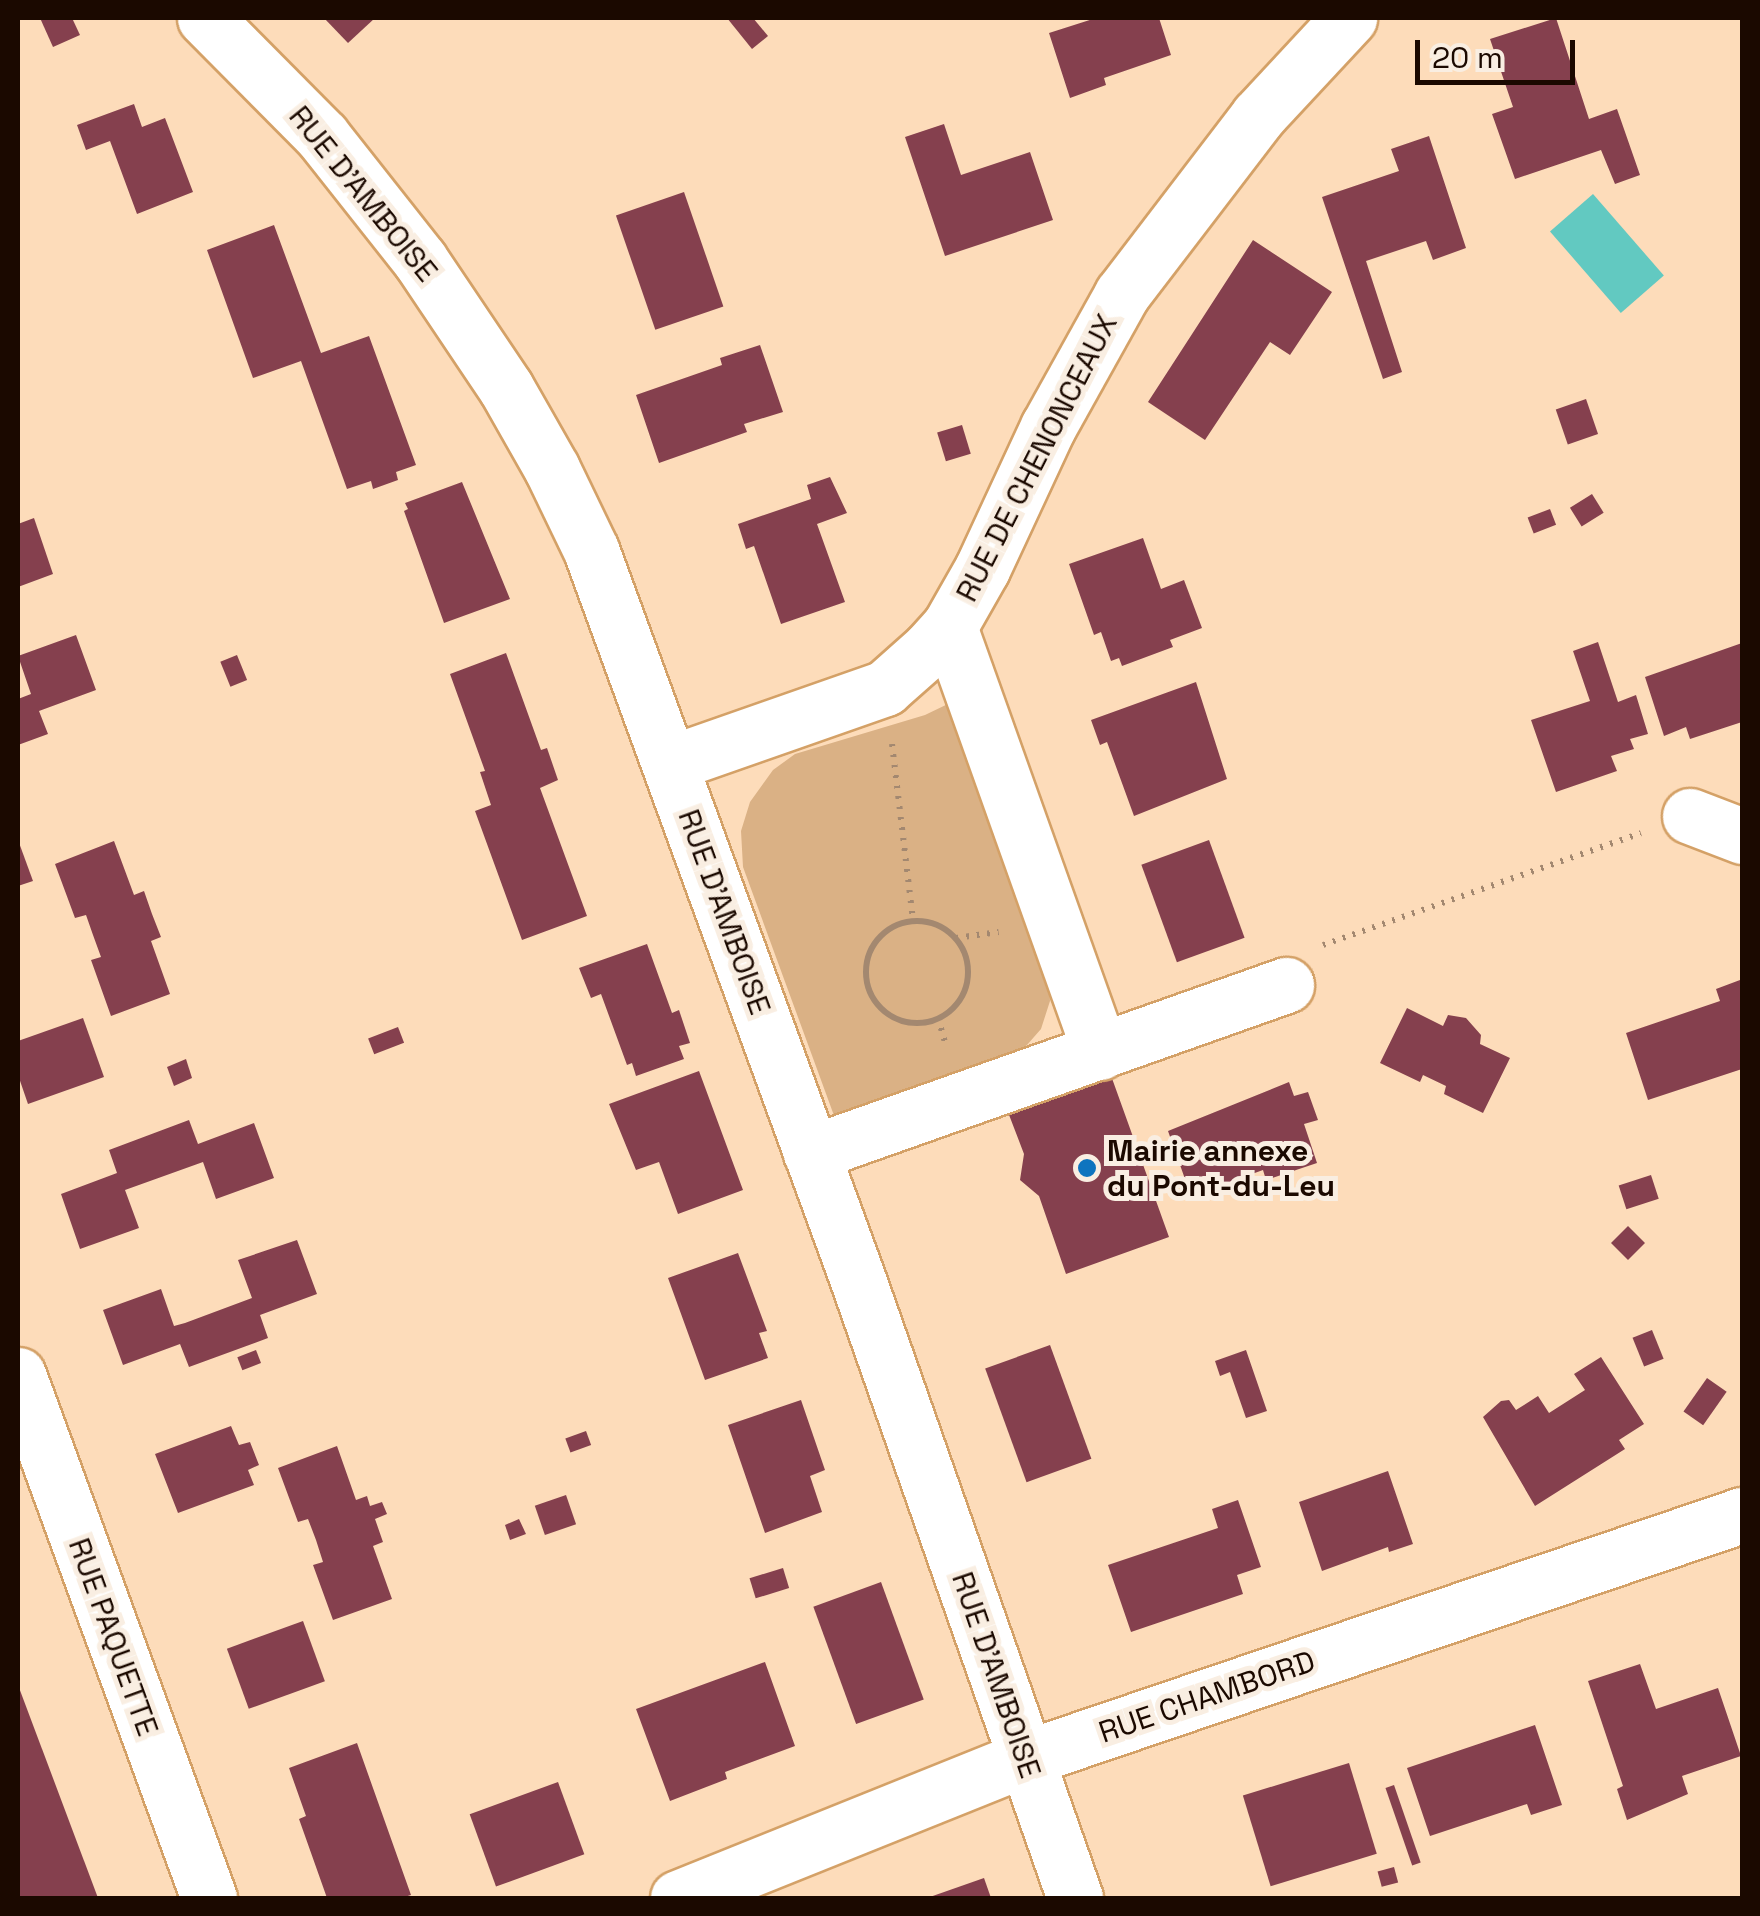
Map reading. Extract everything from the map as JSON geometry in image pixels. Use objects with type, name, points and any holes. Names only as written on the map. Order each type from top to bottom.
[{"type":"street","name":"RUE D'AMBOISE","points":[[205,18],[358,177],[430,274],[506,388],[552,469],[591,550],[671,762],[1076,1898]]},
{"type":"street","name":"RUE DE CHENONCEAUX","points":[[671,762],[885,688],[949,626],[1103,326],[1176,221],[1272,100],[1349,18]]},
{"type":"street","name":"RUE DE CHENONCEAUX","points":[[949,626],[1100,1052]]},
{"type":"street","points":[[1690,816],[1742,836]]},
{"type":"street","points":[[811,1153],[1286,985]]},
{"type":"street","name":"RUE PAQUETTE","points":[[18,1375],[34,1469],[208,1898]]},
{"type":"street","name":"RUE CHAMBORD","points":[[678,1898],[1026,1758],[1742,1516]]},
{"type":"path","points":[[885,688],[913,921]]},
{"type":"path","points":[[1286,985],[1280,960],[1690,816]]},
{"type":"path","points":[[913,921],[929,922],[956,938],[968,966],[962,998],[938,1018],[921,1023],[888,1013],[868,984],[871,950],[881,935],[913,921]]},
{"type":"shaded area","points":[[952,702],[1048,967],[1050,1001],[1041,1029],[1013,1061],[836,1121],[743,867],[741,831],[750,802],[773,770],[795,754],[925,715]]},
{"type":"water","points":[[1593,194],[1664,276],[1621,313],[1550,231]]},
{"type":"building","points":[[40,18],[72,18],[80,35],[53,47]]},
{"type":"building","points":[[324,18],[375,18],[348,43]]},
{"type":"building","points":[[727,18],[753,18],[768,36],[752,49]]},
{"type":"building","points":[[1096,18],[1159,18],[1171,55],[1104,78],[1106,85],[1070,98],[1049,33]]},
{"type":"building","points":[[1556,18],[1589,119],[1617,109],[1640,175],[1615,184],[1601,150],[1515,179],[1492,114],[1513,107],[1490,39]]},
{"type":"building","points":[[134,104],[142,127],[165,118],[193,192],[137,214],[110,141],[86,150],[77,125]]},
{"type":"building","points":[[944,124],[961,175],[1030,152],[1053,220],[945,256],[905,137]]},
{"type":"building","points":[[1429,136],[1466,248],[1433,260],[1426,241],[1366,261],[1402,372],[1383,379],[1322,197],[1399,171],[1391,149]]},
{"type":"building","points":[[684,192],[723,306],[655,330],[616,215]]},
{"type":"building","points":[[274,225],[321,353],[369,336],[416,465],[396,472],[398,480],[373,489],[371,481],[347,489],[301,361],[253,378],[207,250]]},
{"type":"building","points":[[1253,240],[1332,292],[1290,355],[1270,342],[1205,440],[1148,402]]},
{"type":"building","points":[[760,345],[783,412],[744,424],[747,432],[659,463],[636,395],[722,365],[720,358]]},
{"type":"building","points":[[1586,399],[1598,434],[1568,444],[1556,409]]},
{"type":"building","points":[[962,425],[971,454],[946,461],[937,433]]},
{"type":"building","points":[[830,477],[847,513],[817,524],[845,602],[781,624],[754,546],[746,549],[738,524],[811,499],[807,485]]},
{"type":"building","points":[[462,482],[510,599],[444,623],[404,511],[408,509],[405,503]]},
{"type":"building","points":[[1592,494],[1604,513],[1582,526],[1570,508]]},
{"type":"building","points":[[1550,509],[1556,525],[1534,533],[1528,518]]},
{"type":"building","points":[[34,518],[53,574],[18,587],[18,524]]},
{"type":"building","points":[[1143,538],[1161,589],[1184,580],[1202,628],[1170,640],[1173,647],[1122,666],[1119,658],[1111,661],[1101,632],[1094,635],[1069,564]]},
{"type":"building","points":[[76,635],[96,690],[39,711],[48,734],[18,745],[18,699],[31,694],[18,656]]},
{"type":"building","points":[[1598,642],[1618,702],[1636,695],[1648,734],[1630,739],[1634,749],[1611,756],[1617,771],[1556,792],[1531,720],[1590,701],[1573,651]]},
{"type":"building","points":[[1742,643],[1742,722],[1690,739],[1686,727],[1664,736],[1645,677]]},
{"type":"building","points":[[506,653],[541,750],[547,748],[558,780],[540,788],[587,916],[522,940],[475,811],[491,805],[480,772],[485,771],[450,674]]},
{"type":"building","points":[[237,655],[247,680],[230,687],[220,662]]},
{"type":"building","points":[[1196,682],[1227,779],[1134,816],[1107,742],[1100,745],[1091,720]]},
{"type":"building","points":[[18,840],[33,881],[18,886]]},
{"type":"building","points":[[1209,840],[1245,938],[1177,962],[1141,865]]},
{"type":"building","points":[[114,841],[134,895],[144,891],[161,937],[151,941],[170,994],[111,1016],[91,960],[101,957],[86,915],[75,918],[55,864]]},
{"type":"building","points":[[647,944],[672,1013],[679,1010],[690,1043],[679,1046],[684,1059],[636,1076],[632,1063],[627,1065],[601,994],[591,998],[579,968]]},
{"type":"building","points":[[1740,980],[1742,1069],[1648,1100],[1626,1033],[1720,1001],[1716,989]]},
{"type":"building","points":[[1407,1008],[1443,1026],[1448,1015],[1466,1018],[1481,1035],[1480,1044],[1510,1058],[1483,1113],[1444,1094],[1446,1086],[1423,1075],[1420,1082],[1380,1063]]},
{"type":"building","points":[[83,1018],[104,1077],[28,1104],[18,1075],[18,1041]]},
{"type":"building","points":[[398,1027],[404,1043],[374,1054],[368,1038]]},
{"type":"building","points":[[186,1059],[192,1078],[174,1086],[167,1067]]},
{"type":"building","points":[[1109,1070],[1169,1237],[1066,1274],[1039,1196],[1020,1180],[1024,1154],[1006,1107]]},
{"type":"building","points":[[699,1071],[743,1190],[678,1214],[659,1162],[636,1170],[609,1104]]},
{"type":"building","points":[[1289,1082],[1294,1096],[1308,1092],[1318,1120],[1304,1124],[1317,1163],[1266,1180],[1263,1170],[1191,1196],[1168,1131]]},
{"type":"building","points":[[189,1120],[198,1144],[254,1123],[274,1178],[216,1199],[203,1162],[125,1190],[139,1228],[80,1249],[61,1194],[117,1173],[109,1150]]},
{"type":"building","points":[[1651,1175],[1659,1199],[1626,1209],[1619,1186]]},
{"type":"building","points":[[1628,1226],[1645,1243],[1628,1260],[1611,1243]]},
{"type":"building","points":[[297,1240],[317,1294],[260,1315],[268,1338],[189,1367],[180,1344],[123,1365],[103,1310],[161,1289],[174,1326],[185,1323],[252,1298],[238,1260]]},
{"type":"building","points":[[738,1253],[767,1331],[759,1333],[768,1358],[705,1380],[668,1278]]},
{"type":"building","points":[[1652,1330],[1664,1359],[1644,1367],[1633,1338]]},
{"type":"building","points":[[1050,1345],[1091,1459],[1027,1482],[985,1369]]},
{"type":"building","points":[[256,1350],[261,1363],[242,1370],[237,1357]]},
{"type":"building","points":[[1246,1350],[1267,1411],[1246,1418],[1230,1372],[1220,1376],[1215,1361]]},
{"type":"building","points":[[1601,1357],[1644,1424],[1619,1440],[1625,1449],[1535,1506],[1483,1417],[1501,1401],[1509,1400],[1516,1410],[1538,1396],[1549,1413],[1585,1390],[1574,1374]]},
{"type":"building","points":[[1707,1378],[1727,1392],[1703,1425],[1683,1412]]},
{"type":"building","points":[[801,1400],[825,1470],[810,1476],[822,1512],[765,1533],[728,1425]]},
{"type":"building","points":[[231,1426],[239,1445],[250,1442],[259,1465],[248,1470],[254,1485],[178,1513],[155,1454]]},
{"type":"building","points":[[586,1431],[591,1445],[570,1453],[565,1439]]},
{"type":"building","points":[[337,1446],[356,1500],[367,1496],[370,1506],[382,1502],[387,1514],[375,1519],[383,1542],[373,1546],[392,1599],[333,1620],[313,1565],[323,1562],[316,1540],[308,1519],[298,1522],[278,1468]]},
{"type":"building","points":[[1388,1471],[1413,1544],[1389,1552],[1388,1547],[1322,1571],[1299,1502]]},
{"type":"building","points":[[566,1495],[576,1524],[545,1535],[535,1506]]},
{"type":"building","points":[[1238,1500],[1261,1567],[1237,1575],[1243,1594],[1131,1632],[1108,1565],[1218,1528],[1212,1509]]},
{"type":"building","points":[[519,1519],[526,1534],[510,1540],[505,1525]]},
{"type":"building","points":[[783,1568],[789,1588],[756,1598],[750,1578]]},
{"type":"building","points":[[881,1582],[924,1699],[856,1724],[813,1607]]},
{"type":"building","points":[[303,1621],[325,1681],[249,1709],[227,1649]]},
{"type":"building","points":[[765,1662],[795,1746],[725,1772],[727,1779],[670,1801],[636,1709]]},
{"type":"building","points":[[1640,1664],[1656,1709],[1718,1688],[1741,1756],[1682,1776],[1688,1794],[1627,1820],[1617,1789],[1623,1786],[1588,1681]]},
{"type":"building","points":[[18,1685],[98,1898],[18,1898]]},
{"type":"building","points":[[1535,1725],[1562,1805],[1531,1815],[1527,1804],[1430,1836],[1407,1768]]},
{"type":"building","points":[[357,1743],[411,1895],[327,1898],[299,1819],[306,1816],[289,1768]]},
{"type":"building","points":[[1349,1763],[1377,1854],[1271,1886],[1243,1795]]},
{"type":"building","points":[[558,1782],[584,1854],[496,1887],[470,1814]]},
{"type":"building","points":[[1394,1785],[1421,1863],[1412,1865],[1385,1788]]},
{"type":"building","points":[[1394,1867],[1398,1882],[1382,1887],[1378,1871]]},
{"type":"building","points":[[984,1878],[991,1898],[927,1898]]},
{"type":"place","name":"Mairie annexe du Pont-du-Leu","points":[[1087,1168]]}]
